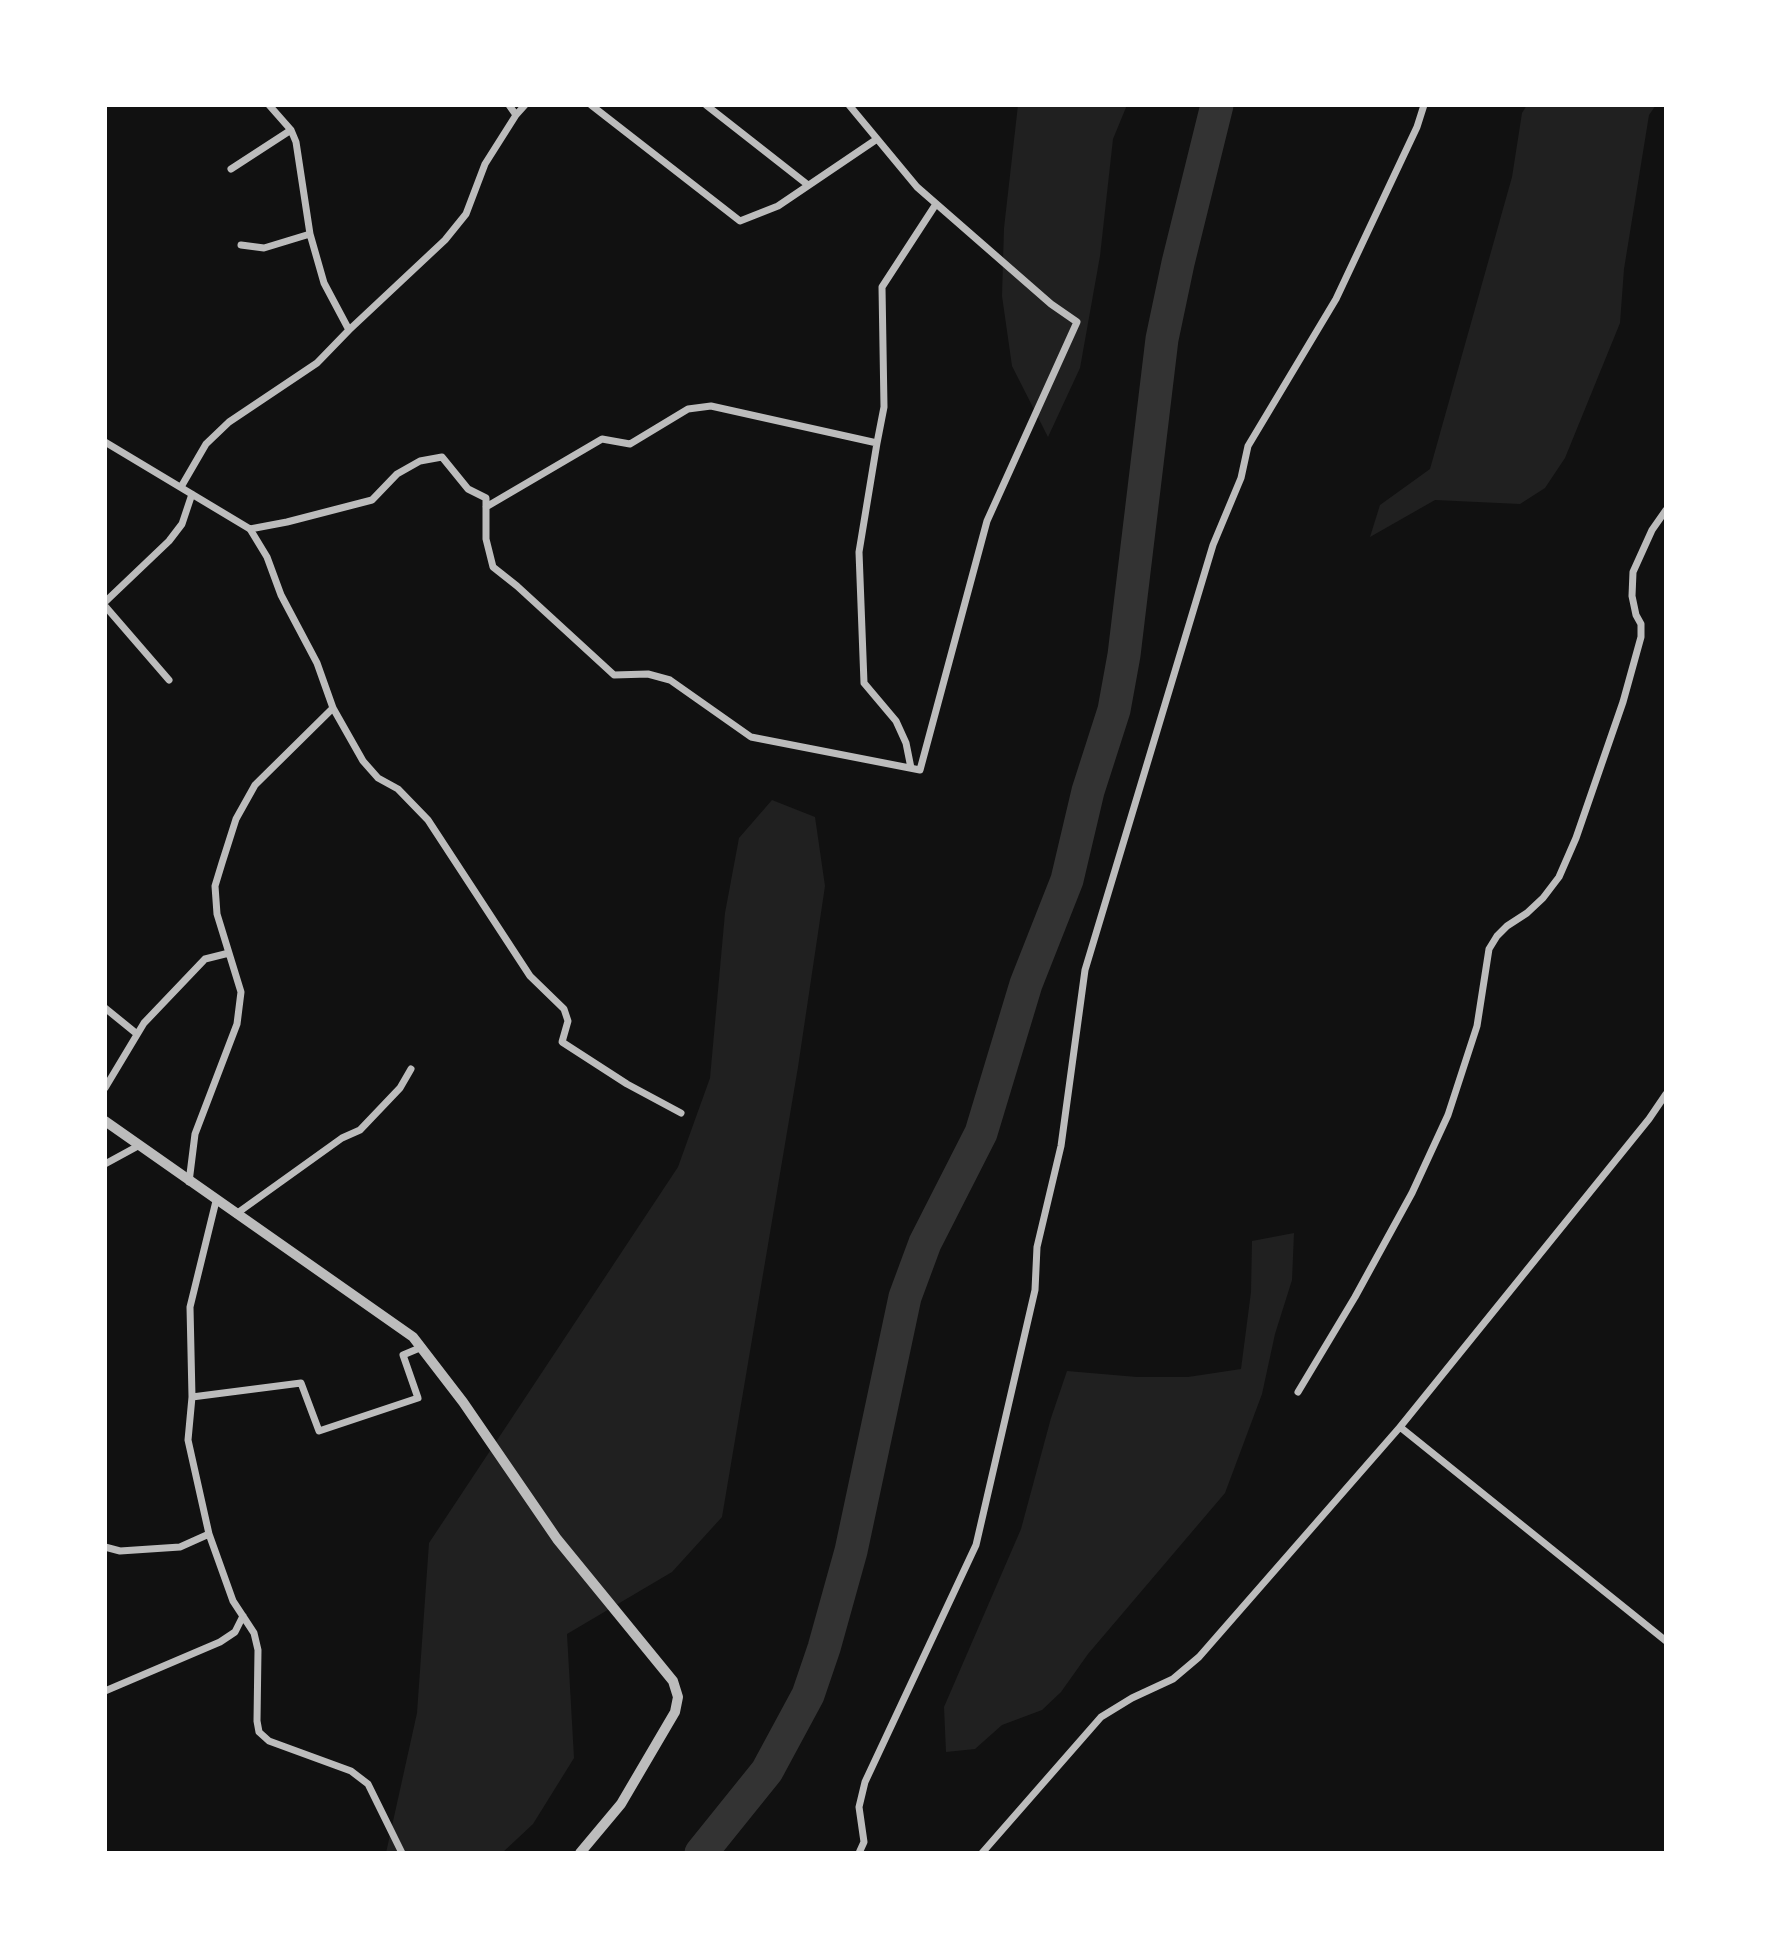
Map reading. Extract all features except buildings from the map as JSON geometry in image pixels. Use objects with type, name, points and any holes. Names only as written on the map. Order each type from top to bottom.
[{"type":"street","points":[[269,105],[290,130],[296,142],[310,234],[324,283],[349,330]]},
{"type":"street","points":[[509,105],[516,115]]},
{"type":"street","points":[[181,487],[206,444],[229,422],[317,363],[445,240],[466,214],[485,164],[525,105]]},
{"type":"street","points":[[591,105],[740,221],[778,206],[877,139]]},
{"type":"street","points":[[706,105],[808,186]]},
{"type":"street","points":[[250,529],[287,523],[372,500],[397,474],[420,461],[442,457],[468,489],[486,498],[486,539],[493,567],[614,675],[648,674],[670,680],[751,737],[920,770],[987,521],[1077,322],[1051,304],[917,187],[849,105]]},
{"type":"street","points":[[859,1853],[864,1842],[859,1807],[865,1782],[976,1545],[1035,1290],[1037,1247],[1061,1146],[1085,970],[1213,545],[1241,478],[1248,446],[1336,299],[1417,127],[1424,105]]},
{"type":"street","points":[[231,169],[290,130]]},
{"type":"street","points":[[911,768],[906,743],[896,721],[864,683],[859,552],[884,407],[882,287],[936,204]]},
{"type":"street","points":[[242,246],[264,248],[310,234]]},
{"type":"street","points":[[485,507],[602,439],[629,444],[688,409],[711,406],[877,443]]},
{"type":"street","points":[[105,442],[250,529],[267,557],[281,595],[317,663],[333,708],[363,761],[378,778],[398,789],[428,820],[530,976],[564,1009],[568,1021],[562,1042],[626,1084],[681,1113]]},
{"type":"street","points":[[169,680],[105,604],[169,541],[181,524],[192,494]]},
{"type":"street","points":[[1298,1392],[1355,1297],[1412,1193],[1448,1115],[1477,1026],[1489,949],[1497,936],[1527,913],[1559,877],[1576,838],[1623,702],[1641,637],[1642,624],[1636,615],[1632,596],[1633,572],[1643,545],[1666,510]]},
{"type":"street","points":[[189,1182],[195,1134],[237,1024],[241,992],[217,914],[215,886],[236,819],[255,785],[333,708]]},
{"type":"street","points":[[105,1088],[144,1023],[205,960],[229,953]]},
{"type":"street","points":[[105,1008],[138,1034]]},
{"type":"street","points":[[236,1214],[342,1138],[360,1130],[400,1088],[411,1069]]},
{"type":"street","points":[[982,1853],[1101,1717],[1132,1698],[1173,1679],[1199,1657],[1400,1427],[1649,1119],[1666,1094]]},
{"type":"street","points":[[105,1121],[413,1337],[463,1402],[557,1539],[673,1681],[678,1705],[675,1712],[621,1804],[580,1853]]},
{"type":"street","points":[[105,1164],[138,1146]]},
{"type":"street","points":[[216,1201],[190,1307],[192,1397],[188,1440],[209,1534],[233,1601],[254,1633],[258,1650],[259,1732],[269,1741],[351,1771],[368,1784],[402,1853]]},
{"type":"street","points":[[192,1397],[301,1383],[320,1431],[418,1398],[403,1355],[422,1347]]},
{"type":"street","points":[[1400,1427],[1666,1641]]},
{"type":"street","points":[[105,1548],[120,1551],[180,1547],[209,1534]]},
{"type":"street","points":[[105,1691],[220,1642],[235,1632],[243,1616]]},
{"type":"shaded area","points":[[1018,105],[1127,105],[1113,139],[1100,256],[1080,368],[1048,437],[1012,366],[1002,296],[1004,228]]},
{"type":"shaded area","points":[[1527,105],[1656,105],[1649,115],[1624,269],[1620,323],[1565,458],[1545,488],[1520,504],[1435,500],[1370,537],[1380,505],[1430,469],[1512,177],[1522,113]]},
{"type":"shaded area","points":[[772,800],[815,817],[825,886],[798,1067],[722,1517],[672,1572],[567,1634],[574,1758],[533,1824],[502,1853],[386,1853],[417,1713],[429,1543],[678,1167],[710,1078],[725,913],[739,838]]},
{"type":"shaded area","points":[[1294,1233],[1292,1280],[1275,1334],[1262,1394],[1225,1493],[1088,1654],[1061,1692],[1042,1710],[1002,1725],[975,1749],[946,1752],[944,1707],[1021,1529],[1051,1418],[1067,1371],[1137,1377],[1188,1377],[1241,1369],[1251,1292],[1252,1241]]},
{"type":"waterway","points":[[701,1853],[767,1771],[808,1695],[851,1551],[905,1297],[925,1243],[981,1133],[1026,984],[1067,880],[1088,791],[1114,710],[1124,655],[1162,339],[1217,105]]}]
